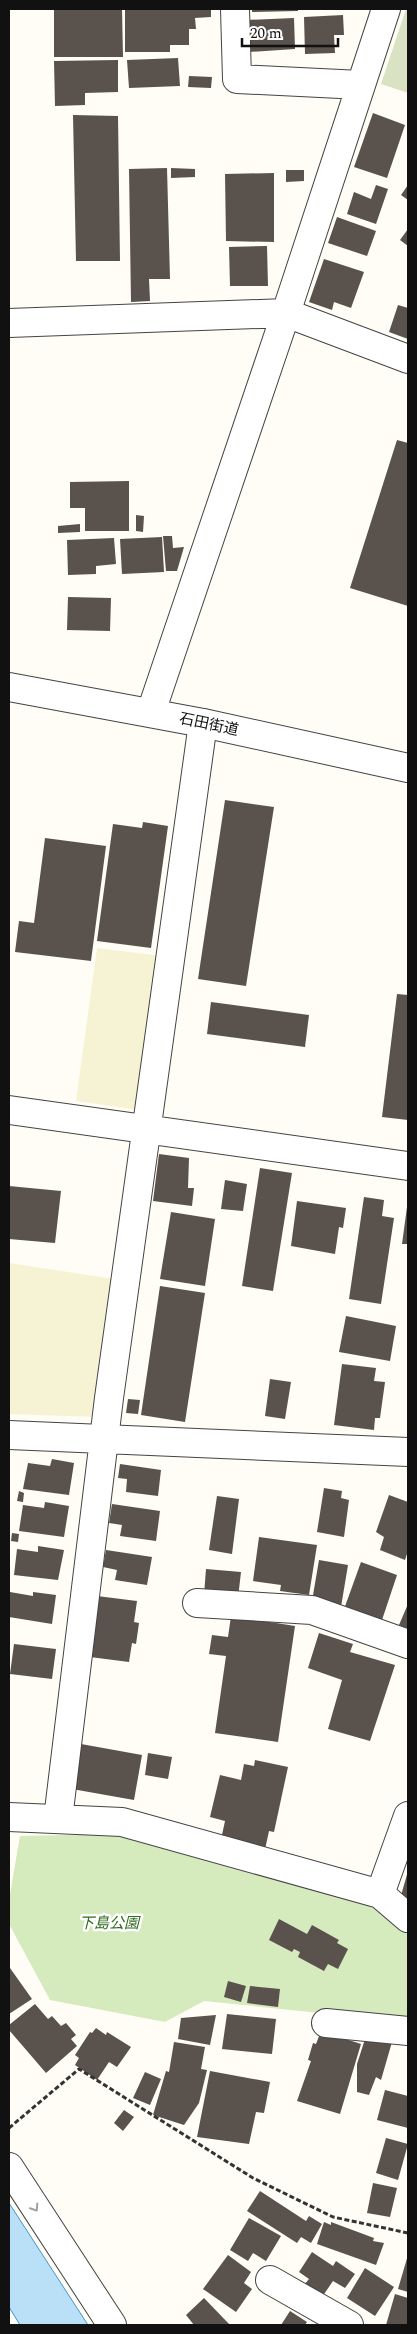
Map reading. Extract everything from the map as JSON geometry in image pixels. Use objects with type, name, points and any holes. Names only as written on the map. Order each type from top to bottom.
[{"type":"street","points":[[235,9],[237,79],[361,86]]},
{"type":"street","points":[[151,712],[286,313],[386,9]]},
{"type":"street","points":[[9,323],[286,313],[408,359]]},
{"type":"street","name":"石田街道","points":[[9,687],[151,712],[408,768]]},
{"type":"street","points":[[58,1819],[104,1439],[145,1130],[203,723]]},
{"type":"street","points":[[9,1110],[408,1166]]},
{"type":"street","points":[[9,1435],[408,1452]]},
{"type":"street","points":[[197,1603],[312,1610],[408,1644]]},
{"type":"street","points":[[380,1894],[408,1816]]},
{"type":"street","points":[[9,1817],[122,1822],[380,1894],[408,1918]]},
{"type":"street","points":[[326,2023],[408,2031]]},
{"type":"street","points":[[9,2167],[112,2325]]},
{"type":"street","points":[[270,2280],[349,2325]]},
{"type":"path","points":[[9,2128],[79,2069],[253,2178],[333,2218],[408,2233]]},
{"type":"shaded area","points":[[97,948],[161,956],[140,1110],[76,1101]]},
{"type":"shaded area","points":[[9,1263],[114,1279],[96,1417],[9,1414]]},
{"type":"green space","points":[[406,9],[408,9],[408,93],[381,84]]},
{"type":"green space","name":"下島公園","points":[[118,1834],[353,1896],[408,1928],[408,2022],[204,2001],[165,2022],[50,2000],[9,1924],[9,1900],[20,1836]]},
{"type":"water","points":[[9,2203],[88,2325],[20,2325],[9,2307]]},
{"type":"building","points":[[54,9],[122,9],[123,57],[54,57]]},
{"type":"building","points":[[125,9],[211,9],[211,17],[195,18],[196,29],[189,29],[189,45],[170,45],[170,52],[125,52]]},
{"type":"building","points":[[252,9],[298,9],[298,11],[252,12]]},
{"type":"building","points":[[343,15],[344,35],[334,35],[335,53],[305,54],[304,17]]},
{"type":"building","points":[[294,18],[295,49],[249,52],[247,20]]},
{"type":"building","points":[[178,58],[180,86],[129,88],[127,60]]},
{"type":"building","points":[[118,60],[118,92],[85,93],[85,105],[55,106],[54,61]]},
{"type":"building","points":[[189,76],[212,77],[211,88],[188,87]]},
{"type":"building","points":[[373,113],[405,125],[387,178],[354,167]]},
{"type":"building","points":[[73,115],[118,116],[120,261],[76,261]]},
{"type":"building","points":[[167,168],[170,279],[149,279],[150,301],[131,302],[129,169]]},
{"type":"building","points":[[171,168],[195,169],[195,177],[171,178]]},
{"type":"building","points":[[286,170],[304,170],[304,181],[286,182]]},
{"type":"building","points":[[274,173],[274,242],[226,241],[225,174]]},
{"type":"building","points":[[376,185],[388,189],[376,224],[347,214],[354,192],[371,199]]},
{"type":"building","points":[[408,185],[408,200],[401,195]]},
{"type":"building","points":[[337,217],[376,231],[367,256],[328,243]]},
{"type":"building","points":[[408,229],[408,246],[400,240]]},
{"type":"building","points":[[267,246],[268,286],[230,286],[229,247]]},
{"type":"building","points":[[324,259],[364,272],[351,308],[334,302],[332,310],[309,302]]},
{"type":"building","points":[[398,305],[408,308],[408,339],[389,332]]},
{"type":"building","points":[[397,440],[408,443],[408,606],[350,588]]},
{"type":"building","points":[[129,481],[129,531],[85,531],[85,508],[70,508],[70,482]]},
{"type":"building","points":[[136,515],[144,516],[143,532],[136,531]]},
{"type":"building","points":[[80,524],[80,532],[58,533],[58,526]]},
{"type":"building","points":[[163,536],[172,536],[173,548],[184,547],[177,571],[166,571]]},
{"type":"building","points":[[162,537],[164,572],[122,574],[120,539]]},
{"type":"building","points":[[114,538],[116,564],[96,566],[96,574],[68,575],[67,540]]},
{"type":"building","points":[[68,597],[111,598],[110,631],[67,630]]},
{"type":"building","points":[[225,800],[274,807],[246,986],[198,979]]},
{"type":"building","points":[[143,822],[168,826],[151,948],[97,941],[113,824],[142,828]]},
{"type":"building","points":[[45,838],[106,846],[91,961],[15,952],[19,921],[34,923]]},
{"type":"building","points":[[397,994],[408,995],[408,1120],[382,1117]]},
{"type":"building","points":[[211,1002],[309,1015],[305,1047],[207,1034]]},
{"type":"building","points":[[159,1154],[189,1158],[188,1188],[194,1188],[192,1206],[153,1201]]},
{"type":"building","points":[[260,1168],[292,1173],[273,1291],[242,1286]]},
{"type":"building","points":[[225,1180],[247,1184],[243,1211],[221,1209]]},
{"type":"building","points":[[9,1186],[61,1191],[55,1243],[9,1239]]},
{"type":"building","points":[[364,1197],[384,1200],[382,1216],[394,1218],[381,1304],[349,1299]]},
{"type":"building","points":[[297,1201],[346,1208],[343,1228],[339,1227],[335,1254],[291,1246]]},
{"type":"building","points":[[407,1207],[408,1244],[402,1244]]},
{"type":"building","points":[[171,1212],[215,1219],[205,1286],[160,1279]]},
{"type":"building","points":[[160,1286],[205,1293],[185,1422],[141,1415]]},
{"type":"building","points":[[346,1316],[396,1326],[390,1361],[339,1352]]},
{"type":"building","points":[[342,1364],[376,1368],[374,1381],[385,1382],[380,1418],[375,1418],[374,1430],[334,1425]]},
{"type":"building","points":[[270,1379],[291,1382],[285,1419],[265,1416]]},
{"type":"building","points":[[128,1399],[140,1400],[138,1414],[126,1413]]},
{"type":"building","points":[[52,1459],[74,1463],[69,1495],[23,1489],[28,1463],[50,1466]]},
{"type":"building","points":[[120,1464],[161,1470],[158,1496],[126,1492],[127,1479],[118,1478]]},
{"type":"building","points":[[324,1488],[342,1491],[341,1498],[349,1500],[344,1537],[317,1532]]},
{"type":"building","points":[[19,1491],[24,1493],[23,1502],[17,1501]]},
{"type":"building","points":[[389,1495],[408,1502],[408,1551],[405,1560],[380,1550],[384,1537],[376,1532]]},
{"type":"building","points":[[217,1496],[239,1499],[232,1554],[209,1550]]},
{"type":"building","points":[[45,1502],[69,1506],[64,1537],[19,1531],[23,1505],[44,1508]]},
{"type":"building","points":[[112,1504],[160,1511],[156,1541],[120,1536],[122,1525],[109,1523]]},
{"type":"building","points":[[12,1533],[19,1534],[18,1542],[11,1541]]},
{"type":"building","points":[[259,1537],[317,1545],[309,1595],[280,1591],[281,1585],[253,1581]]},
{"type":"building","points":[[38,1546],[64,1550],[58,1580],[14,1575],[17,1549],[38,1552]]},
{"type":"building","points":[[106,1550],[152,1557],[147,1585],[115,1580],[117,1570],[103,1567]]},
{"type":"building","points":[[319,1560],[348,1565],[341,1607],[312,1601]]},
{"type":"building","points":[[361,1562],[397,1575],[380,1626],[343,1612]]},
{"type":"building","points":[[206,1569],[241,1572],[238,1598],[204,1595]]},
{"type":"building","points":[[10,1592],[33,1596],[33,1592],[56,1595],[52,1624],[9,1617]]},
{"type":"building","points":[[97,1596],[137,1601],[134,1622],[139,1623],[136,1644],[132,1643],[129,1662],[90,1657]]},
{"type":"building","points":[[408,1604],[408,1629],[399,1625]]},
{"type":"building","points":[[231,1616],[295,1626],[278,1742],[215,1733],[226,1656],[209,1654],[212,1635],[228,1637]]},
{"type":"building","points":[[319,1633],[353,1644],[350,1652],[395,1665],[370,1741],[328,1729],[342,1680],[308,1668]]},
{"type":"building","points":[[14,1644],[56,1649],[52,1679],[10,1674]]},
{"type":"building","points":[[81,1744],[142,1755],[134,1800],[72,1789]]},
{"type":"building","points":[[148,1753],[172,1757],[168,1779],[145,1775]]},
{"type":"building","points":[[255,1760],[288,1767],[274,1832],[269,1831],[264,1854],[220,1844],[225,1821],[210,1817],[220,1775],[241,1780],[244,1764],[254,1766]]},
{"type":"building","points":[[408,1871],[408,1901],[400,1899]]},
{"type":"building","points":[[279,1919],[307,1934],[312,1925],[339,1940],[337,1943],[348,1949],[338,1969],[328,1964],[324,1971],[298,1957],[300,1952],[294,1949],[292,1952],[269,1940]]},
{"type":"building","points":[[9,1969],[32,1999],[9,2014]]},
{"type":"building","points":[[228,1981],[246,1986],[241,2002],[224,1997]]},
{"type":"building","points":[[250,1986],[280,1989],[278,2007],[247,2003]]},
{"type":"building","points":[[35,2004],[48,2019],[52,2016],[61,2026],[66,2023],[76,2035],[71,2039],[77,2046],[46,2073],[9,2030],[9,2025]]},
{"type":"building","points":[[227,2014],[276,2019],[272,2054],[222,2049]]},
{"type":"building","points":[[216,2015],[210,2045],[178,2039],[181,2018]]},
{"type":"building","points":[[96,2028],[106,2035],[107,2032],[131,2047],[117,2067],[109,2062],[97,2080],[75,2065],[79,2058],[75,2055],[90,2032],[92,2033]]},
{"type":"building","points":[[321,2031],[361,2044],[340,2114],[297,2101],[311,2061],[308,2060],[313,2043],[316,2044]]},
{"type":"building","points":[[366,2036],[392,2042],[381,2080],[376,2077],[369,2095],[357,2092],[357,2064]]},
{"type":"building","points":[[174,2042],[205,2047],[201,2069],[207,2070],[199,2103],[184,2125],[153,2115],[166,2071],[169,2072]]},
{"type":"building","points":[[210,2071],[270,2082],[264,2113],[256,2112],[249,2144],[197,2137]]},
{"type":"building","points":[[145,2072],[161,2079],[150,2105],[133,2098]]},
{"type":"building","points":[[385,2090],[408,2096],[408,2128],[377,2120]]},
{"type":"building","points":[[124,2110],[134,2117],[123,2131],[114,2123]]},
{"type":"building","points":[[386,2138],[408,2144],[398,2180],[376,2173]]},
{"type":"building","points":[[373,2183],[397,2188],[390,2217],[367,2213]]},
{"type":"building","points":[[260,2191],[306,2221],[309,2216],[322,2224],[311,2243],[301,2237],[297,2243],[247,2211]]},
{"type":"building","points":[[249,2218],[281,2236],[266,2261],[253,2253],[248,2261],[230,2250]]},
{"type":"building","points":[[324,2222],[331,2225],[331,2222],[374,2238],[373,2241],[384,2243],[376,2265],[317,2244]]},
{"type":"building","points":[[312,2252],[333,2266],[336,2261],[355,2274],[345,2288],[333,2281],[322,2297],[304,2285],[309,2279],[299,2272]]},
{"type":"building","points":[[228,2255],[251,2272],[244,2283],[252,2289],[236,2312],[203,2289]]},
{"type":"building","points":[[408,2255],[408,2292],[398,2289]]},
{"type":"building","points":[[365,2268],[394,2287],[375,2316],[347,2298]]},
{"type":"building","points":[[395,2294],[408,2298],[408,2325],[386,2325]]},
{"type":"building","points":[[204,2298],[230,2325],[194,2325],[186,2315]]},
{"type":"building","points":[[290,2311],[307,2322],[305,2325],[281,2325]]}]
